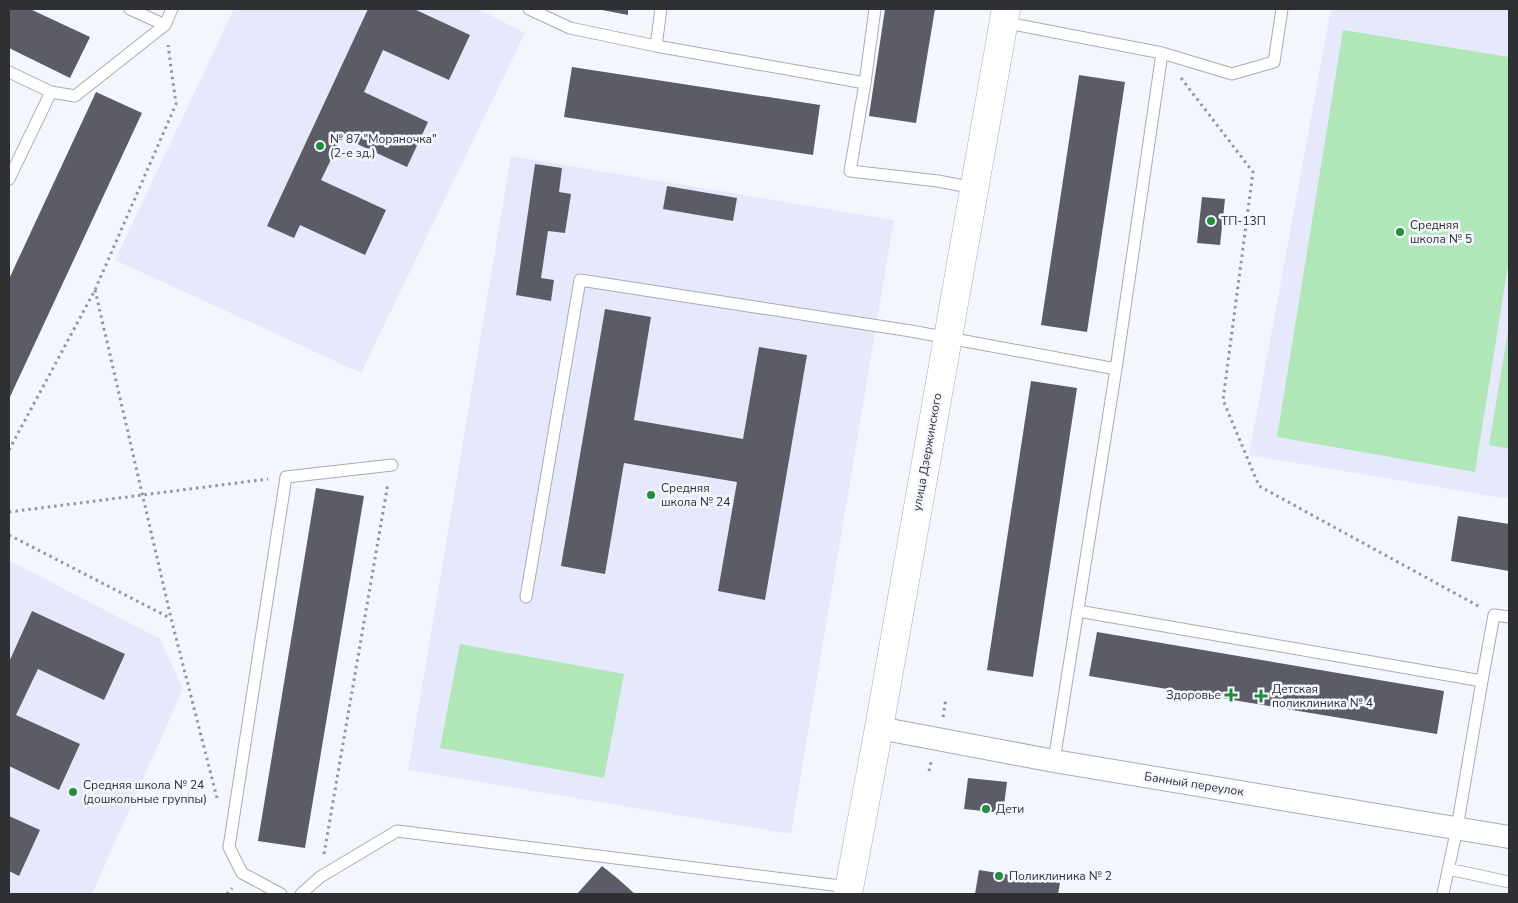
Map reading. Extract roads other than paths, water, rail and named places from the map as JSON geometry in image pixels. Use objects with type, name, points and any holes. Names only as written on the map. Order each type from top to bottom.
[{"type":"street","name":"улица Дзержинского","points":[[848,891],[1004,15]]},
{"type":"street","name":"Банный переулок","points":[[878,728],[1054,761],[1509,837]]},
{"type":"lane","points":[[130,9],[165,25]]},
{"type":"lane","points":[[9,72],[51,92],[76,96],[165,25],[172,9]]},
{"type":"lane","points":[[529,9],[570,28],[656,46],[865,83]]},
{"type":"lane","points":[[656,46],[661,9]]},
{"type":"lane","points":[[875,9],[850,171],[938,181],[974,188]]},
{"type":"lane","points":[[1004,15],[1162,53],[1232,74],[1274,62],[1282,9]]},
{"type":"lane","points":[[1054,761],[1116,369],[1162,53]]},
{"type":"lane","points":[[9,179],[51,92]]},
{"type":"lane","points":[[526,597],[580,280],[947,338],[1116,369]]},
{"type":"lane","points":[[281,894],[242,873],[230,847],[286,477],[392,465]]},
{"type":"lane","points":[[1078,611],[1482,681]]},
{"type":"lane","points":[[1443,894],[1457,828],[1494,615],[1509,617]]},
{"type":"lane","points":[[301,894],[320,877],[397,831],[848,891]]},
{"type":"lane","points":[[1448,869],[1509,882]]},
{"type":"place","name":"№ 87 \"Моряночка\" (2-е зд.)","points":[[320,146]]},
{"type":"place","name":"ТП-13П","points":[[1211,221]]},
{"type":"place","name":"Средняя школа № 5","points":[[1400,232]]},
{"type":"place","name":"Средняя школа № 24","points":[[651,495]]},
{"type":"place","name":"Здоровье","points":[[1231,695]]},
{"type":"place","name":"Детская поликлиника № 4","points":[[1261,696]]},
{"type":"place","name":"Средняя школа № 24 (дошкольные группы)","points":[[73,792]]},
{"type":"place","name":"Дети","points":[[986,809]]},
{"type":"place","name":"Поликлиника № 2","points":[[999,876]]}]
